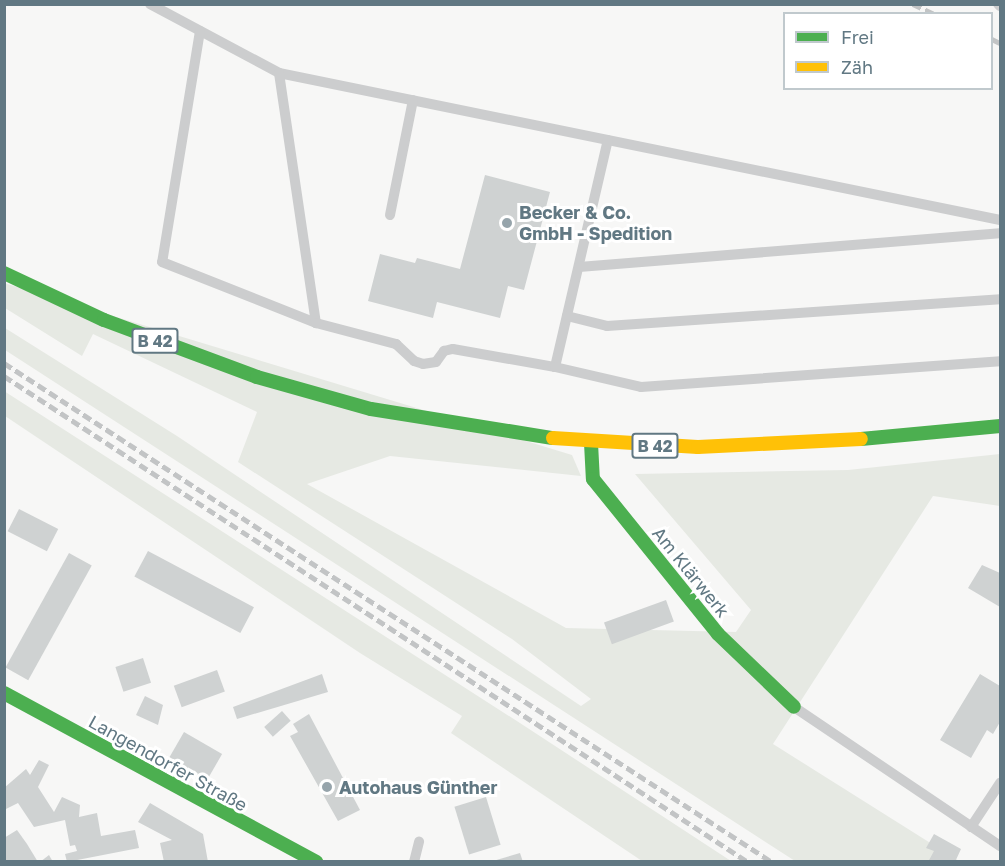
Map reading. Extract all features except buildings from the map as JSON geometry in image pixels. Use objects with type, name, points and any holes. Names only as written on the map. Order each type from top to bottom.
[{"type":"main road","name":"B 42","points":[[4,273],[149,339],[313,394],[430,421],[591,443],[752,446],[1000,426]]},
{"type":"main road","name":"Am Klärwerk","points":[[591,443],[593,479],[718,634],[794,707]]},
{"type":"main road","name":"Langendorfer Straße","points":[[4,693],[316,861]]},
{"type":"lane","points":[[150,4],[279,73],[1000,220]]},
{"type":"lane","points":[[200,31],[162,262],[316,322],[396,344],[414,361],[423,364],[436,362],[444,351],[453,349],[555,367],[641,387],[1000,361]]},
{"type":"lane","points":[[279,73],[316,322]]},
{"type":"lane","points":[[390,215],[412,100]]},
{"type":"lane","points":[[555,367],[608,140]]},
{"type":"lane","points":[[579,267],[1000,233]]},
{"type":"lane","points":[[567,316],[607,326],[1000,299]]},
{"type":"lane","points":[[794,707],[1000,846]]},
{"type":"lane","points":[[971,827],[1000,783]]},
{"type":"lane","points":[[414,861],[419,842]]},
{"type":"shaded area","points":[[4,283],[572,455],[581,476],[390,456],[307,484],[566,628],[736,632],[751,610],[635,474],[848,470],[1000,454],[1000,506],[933,496],[773,744],[959,861],[795,861],[5,350],[5,328],[177,436],[581,706],[591,699],[512,639],[238,462],[257,412],[93,334],[82,356],[5,308]]},
{"type":"shaded area","points":[[4,391],[731,861],[642,861],[451,733],[462,716],[360,653],[5,416]]},
{"type":"railway","points":[[913,4],[930,12]]},
{"type":"railway","points":[[993,40],[1000,43]]},
{"type":"railway","points":[[4,363],[772,862]]},
{"type":"railway","points":[[4,376],[748,862]]},
{"type":"traffic: fast","points":[[4,273],[104,320],[257,377],[371,409],[553,438]]},
{"type":"traffic: fast","points":[[861,439],[1000,426]]},
{"type":"traffic: fast","points":[[591,443],[593,479],[718,634],[794,707]]},
{"type":"traffic: fast","points":[[4,693],[316,862]]},
{"type":"traffic: slow","points":[[553,438],[698,447],[861,439]]},
{"type":"place","name":"Becker & Co. GmbH - Spedition","points":[[507,223]]},
{"type":"place","name":"Autohaus Günther","points":[[327,787]]}]
